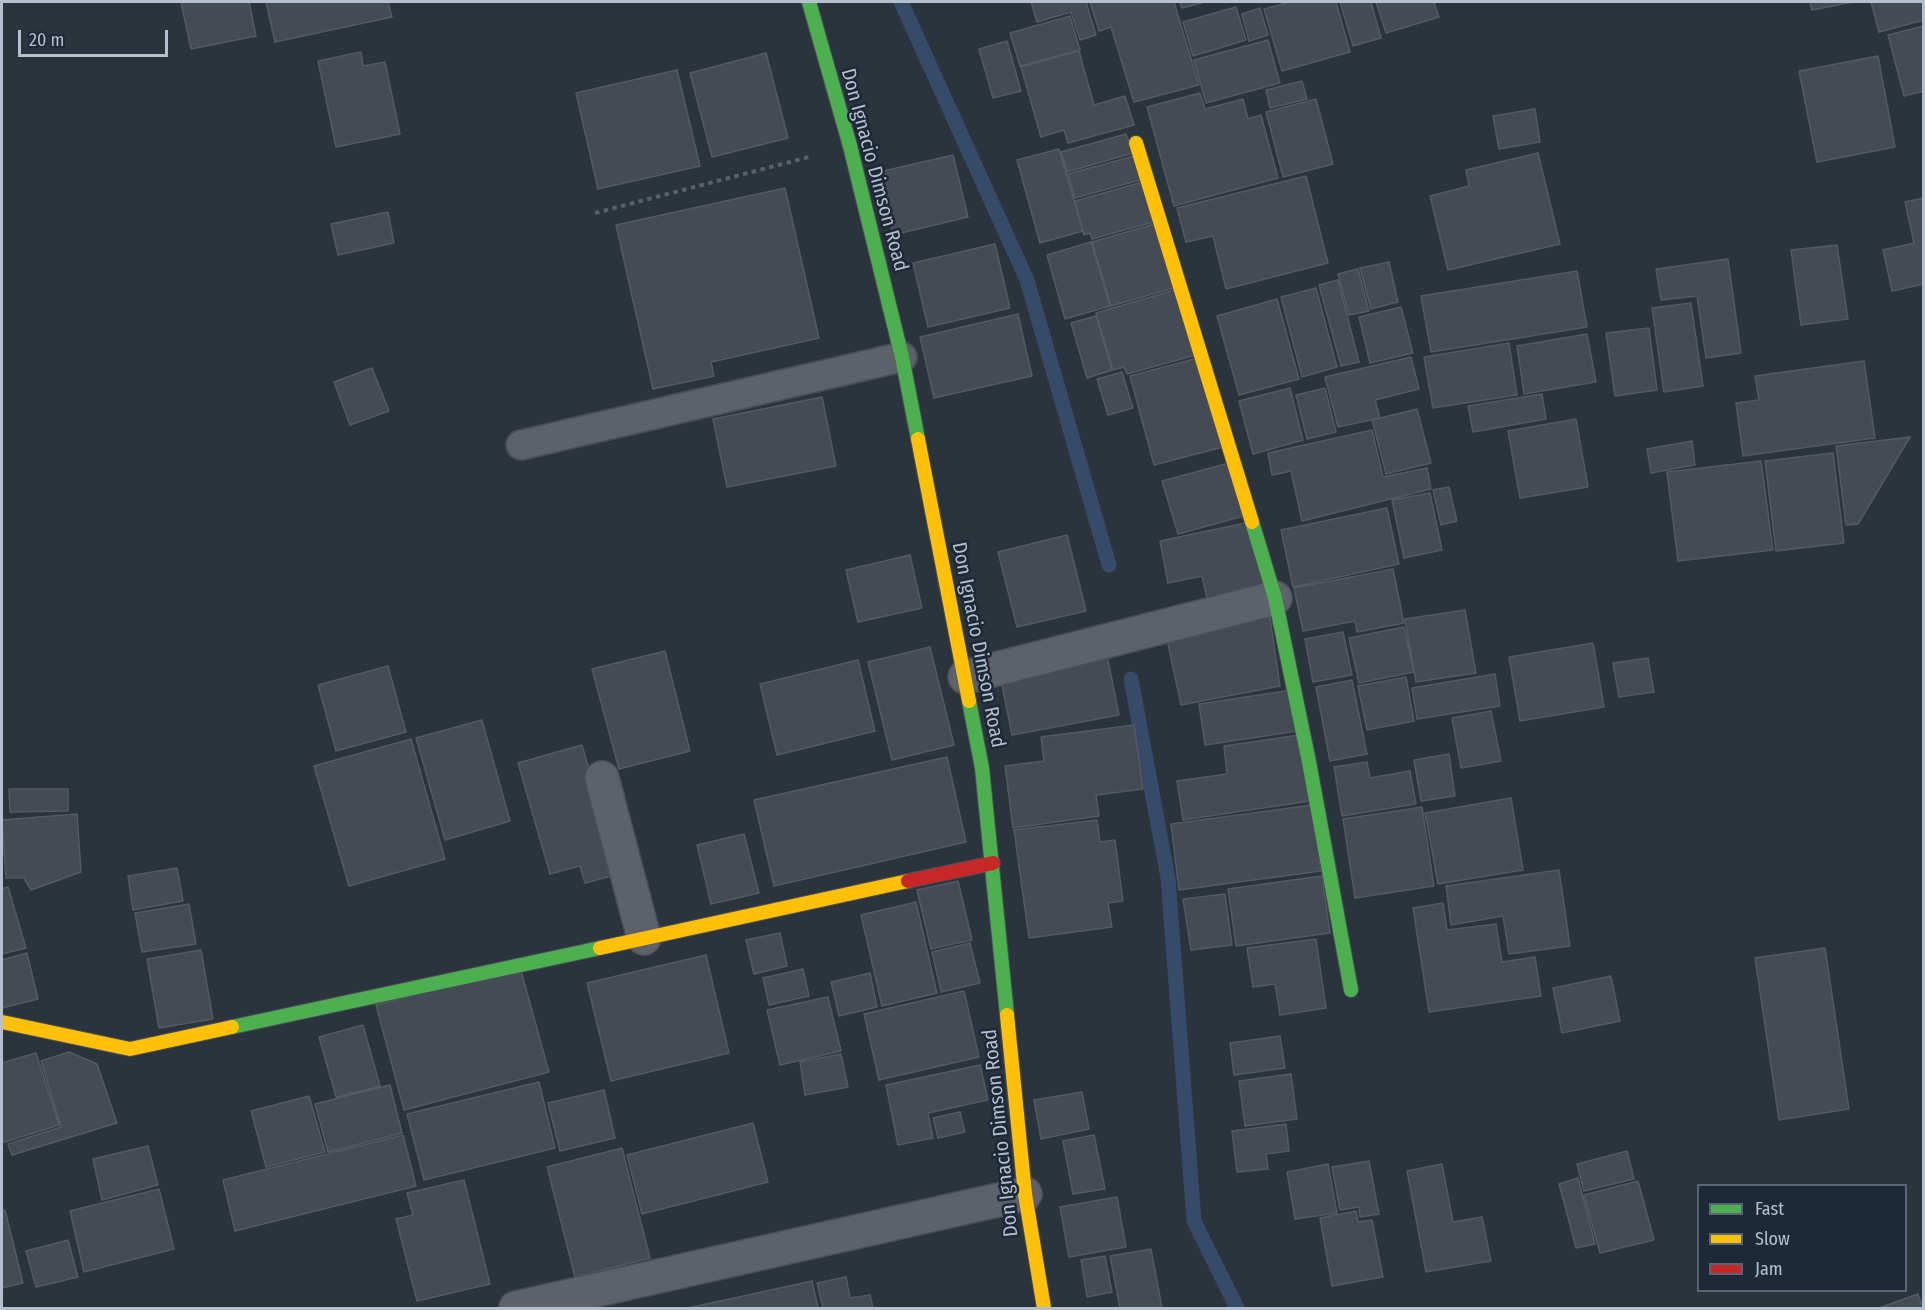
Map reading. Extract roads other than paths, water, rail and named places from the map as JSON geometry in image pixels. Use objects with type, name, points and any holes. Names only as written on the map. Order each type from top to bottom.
[{"type":"street","name":"Don Ignacio Dimson Road","points":[[808,2],[850,146],[902,357],[982,768],[1025,1194],[1044,1308]]},
{"type":"street","points":[[1136,143],[1275,598],[1309,762],[1351,990]]},
{"type":"street","points":[[965,677],[1275,598]]},
{"type":"street","points":[[602,778],[644,938]]},
{"type":"street","points":[[2,1022],[130,1048],[993,863]]},
{"type":"street","points":[[516,1308],[1025,1194]]},
{"type":"lane","points":[[521,445],[902,357]]},
{"type":"waterway","points":[[901,2],[1027,280],[1109,565]]},
{"type":"waterway","points":[[1131,679],[1168,878],[1194,1221],[1237,1308]]}]
